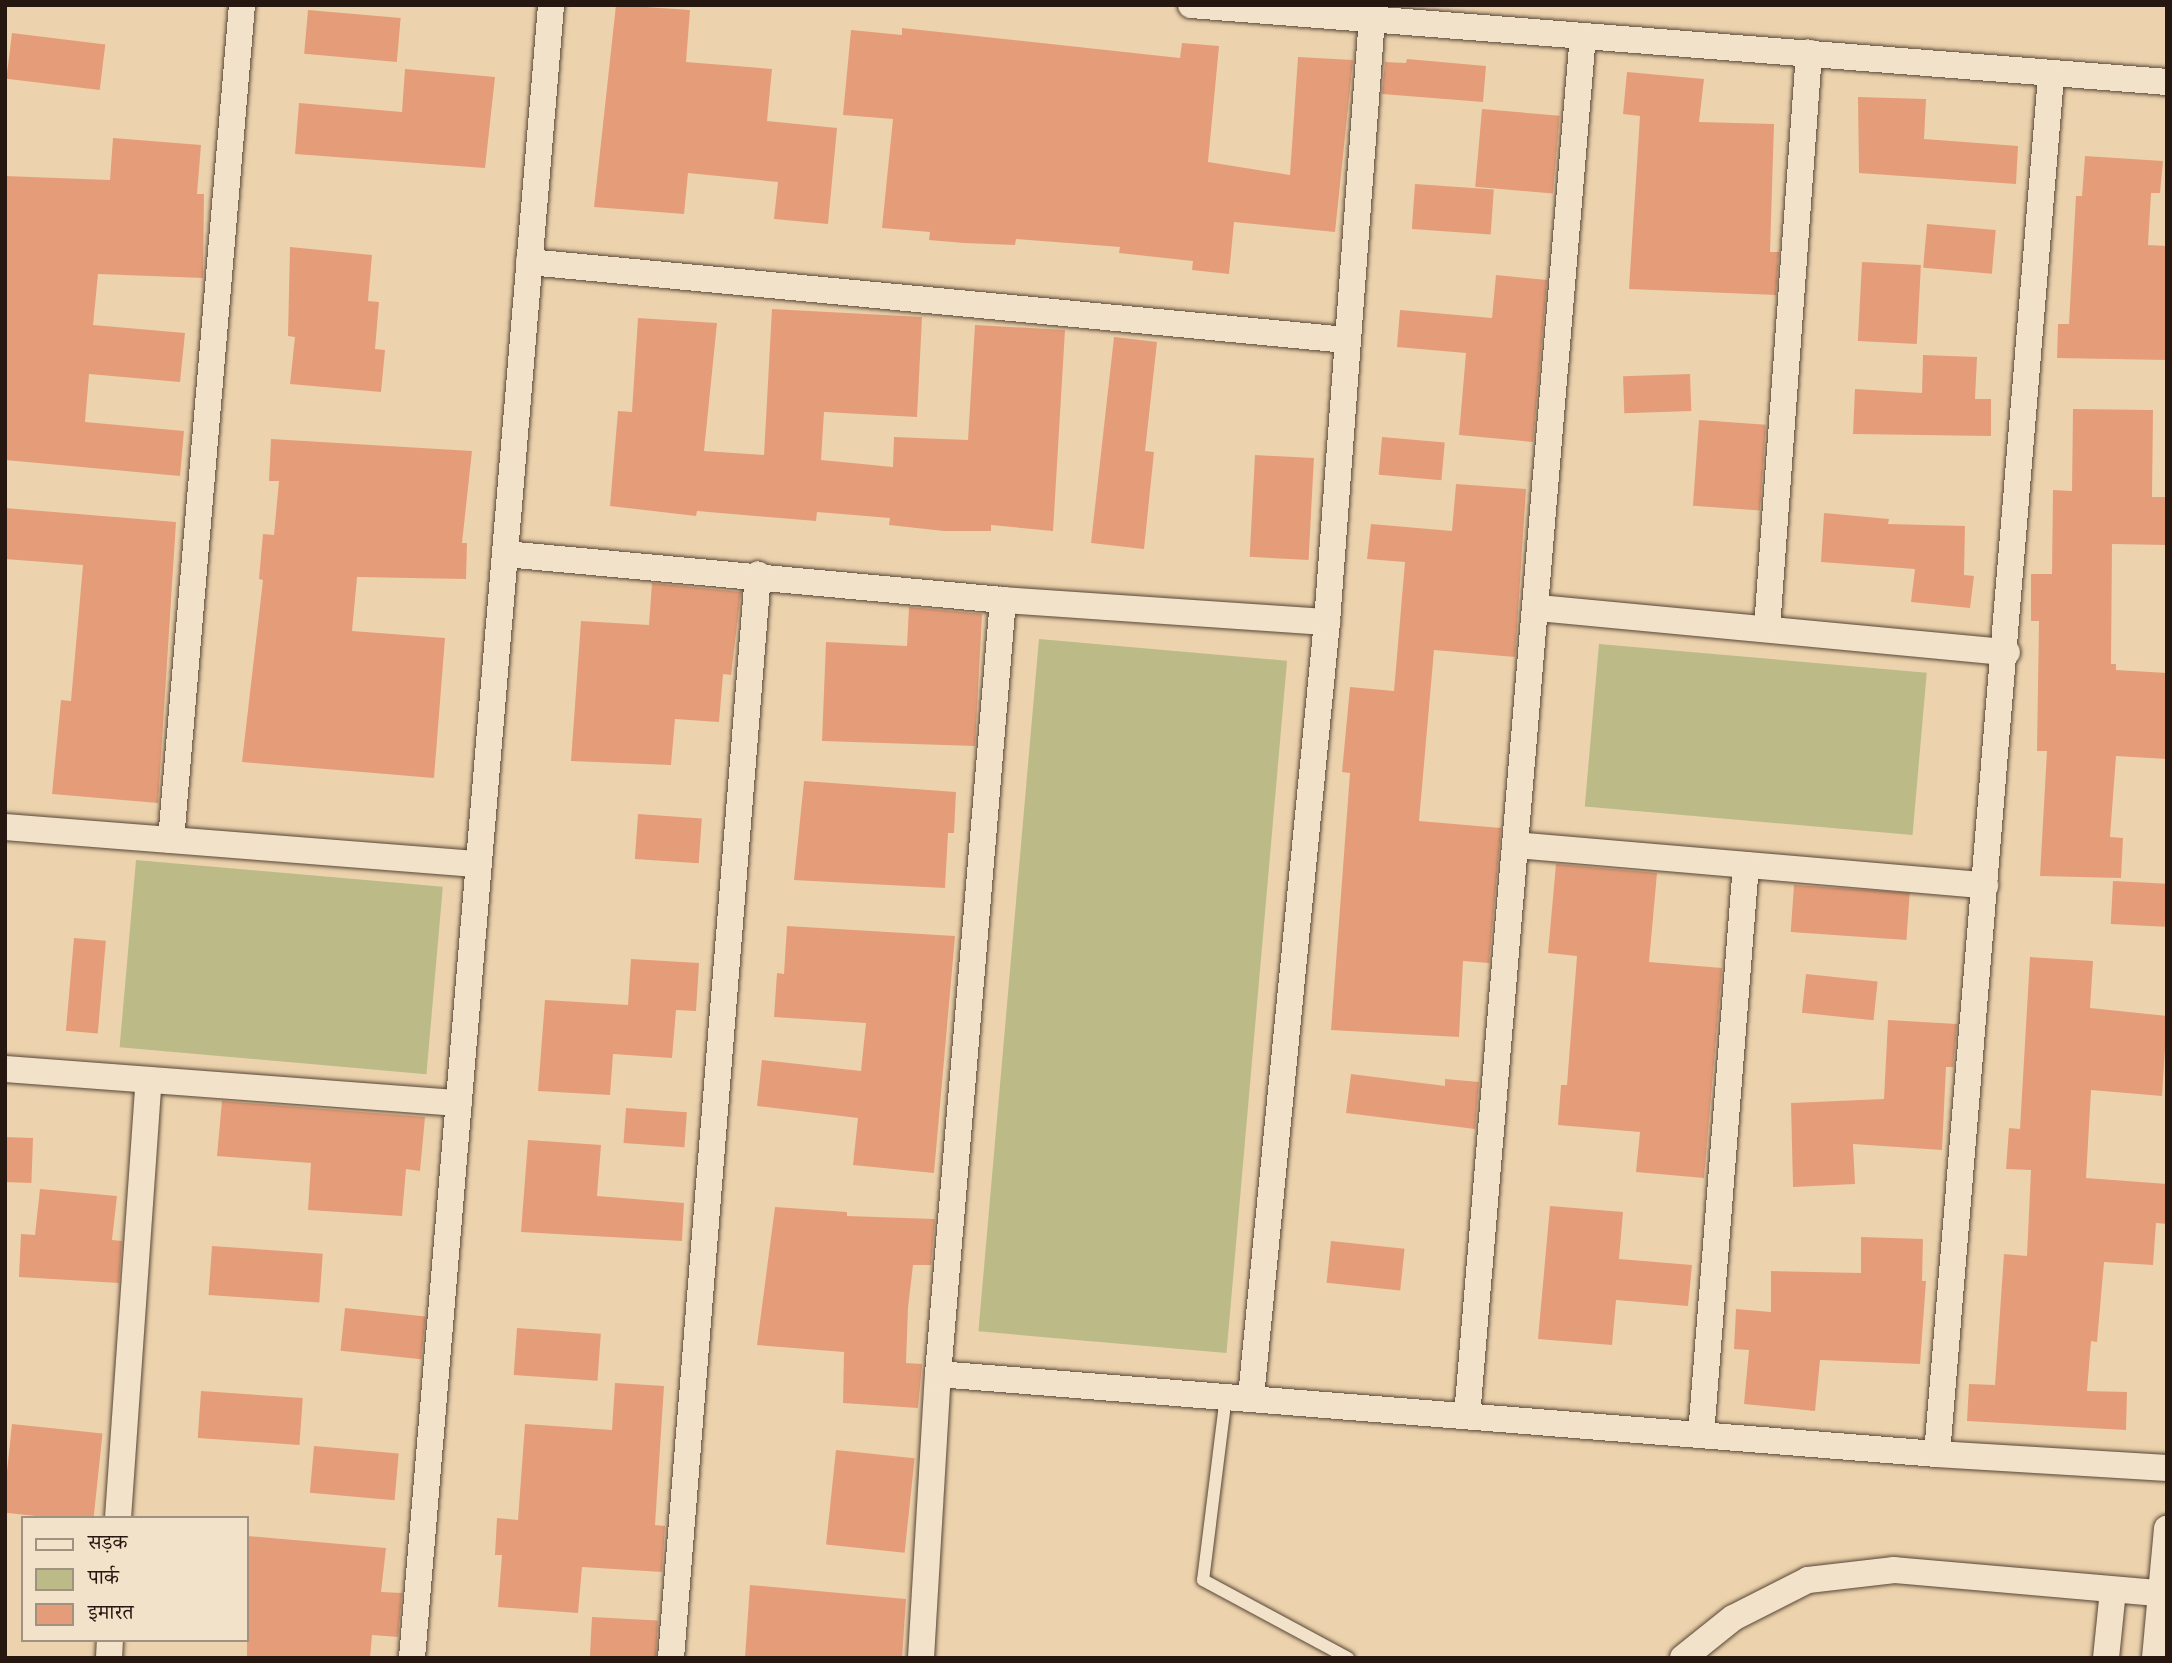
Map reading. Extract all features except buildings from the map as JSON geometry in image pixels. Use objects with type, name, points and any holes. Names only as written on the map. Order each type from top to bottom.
[{"type":"street","points":[[171,840],[242,5]]},
{"type":"street","points":[[412,1658],[551,5]]},
{"type":"street","points":[[1191,5],[1362,12],[1583,36],[2051,75],[2167,82]]},
{"type":"street","points":[[1238,1397],[1327,622],[1347,340],[1362,12]]},
{"type":"street","points":[[1467,1416],[1515,845],[1538,608],[1583,36]]},
{"type":"street","points":[[1767,628],[1808,53]]},
{"type":"street","points":[[1937,1454],[2007,652],[2051,75]]},
{"type":"street","points":[[529,262],[1347,340]]},
{"type":"street","points":[[505,554],[758,574],[1003,600],[1327,622]]},
{"type":"street","points":[[671,1658],[758,574]]},
{"type":"street","points":[[921,1658],[938,1374],[1003,600]]},
{"type":"street","points":[[1538,608],[2007,652]]},
{"type":"street","points":[[5,827],[479,864]]},
{"type":"street","points":[[1515,845],[1985,885]]},
{"type":"street","points":[[1701,1435],[1746,865]]},
{"type":"street","points":[[5,1069],[459,1103]]},
{"type":"street","points":[[118,1516],[149,1080]]},
{"type":"street","points":[[938,1374],[1937,1454],[2167,1468]]},
{"type":"street","points":[[2155,1658],[2164,1594],[2167,1530]]},
{"type":"street","points":[[1683,1658],[1733,1618],[1808,1580],[1894,1570],[2164,1594]]},
{"type":"street","points":[[2106,1658],[2113,1590]]},
{"type":"lane","points":[[1238,1397],[1203,1580],[1348,1658]]},
{"type":"green space","points":[[1039,639],[1287,661],[1226,1353],[978,1331]]},
{"type":"green space","points":[[1599,644],[1927,673],[1913,835],[1585,806]]},
{"type":"green space","points":[[136,860],[443,887],[426,1074],[120,1047]]}]
